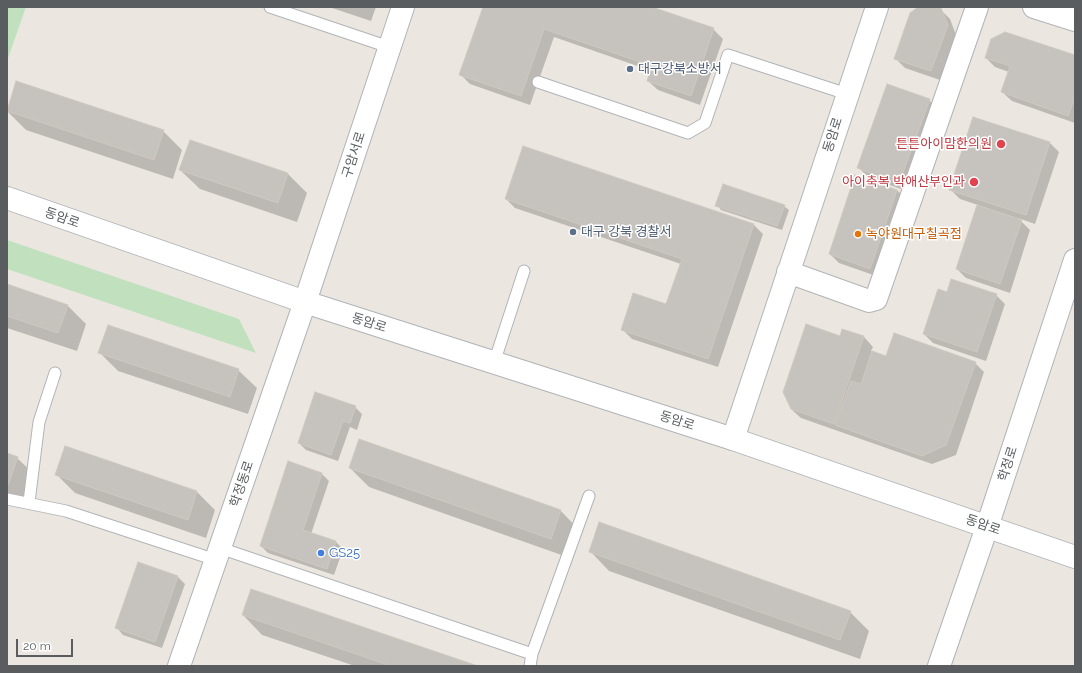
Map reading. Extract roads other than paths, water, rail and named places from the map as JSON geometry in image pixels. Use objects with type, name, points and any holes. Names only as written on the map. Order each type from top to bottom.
[{"type":"street","name":"구암서로","points":[[305,302],[402,7]]},
{"type":"street","name":"동암로","points":[[733,439],[876,7]]},
{"type":"street","points":[[788,272],[869,301],[876,299],[977,7]]},
{"type":"street","points":[[1034,7],[1075,20]]},
{"type":"street","name":"동암로","points":[[7,198],[305,302],[733,439],[1075,557]]},
{"type":"street","name":"학정로","points":[[939,666],[987,527],[1075,260]]},
{"type":"street","name":"학정동로","points":[[179,666],[305,302]]},
{"type":"lane","points":[[270,7],[389,47]]},
{"type":"lane","points":[[538,82],[688,133],[705,123],[728,55],[847,94]]},
{"type":"lane","points":[[494,363],[524,271]]},
{"type":"lane","points":[[29,502],[39,422],[55,373]]},
{"type":"lane","points":[[530,666],[532,654],[589,496]]},
{"type":"lane","points":[[7,499],[29,502],[66,511],[218,554],[532,654]]},
{"type":"place","name":"대구강북소방서","points":[[630,69]]},
{"type":"place","name":"튼튼아이맘한의원","points":[[1001,144]]},
{"type":"place","name":"아이축복 박애산부인과","points":[[974,182]]},
{"type":"place","name":"대구 강북 경찰서","points":[[573,232]]},
{"type":"place","name":"녹야원대구칠곡점","points":[[858,234]]},
{"type":"place","name":"GS25","points":[[321,553]]}]
